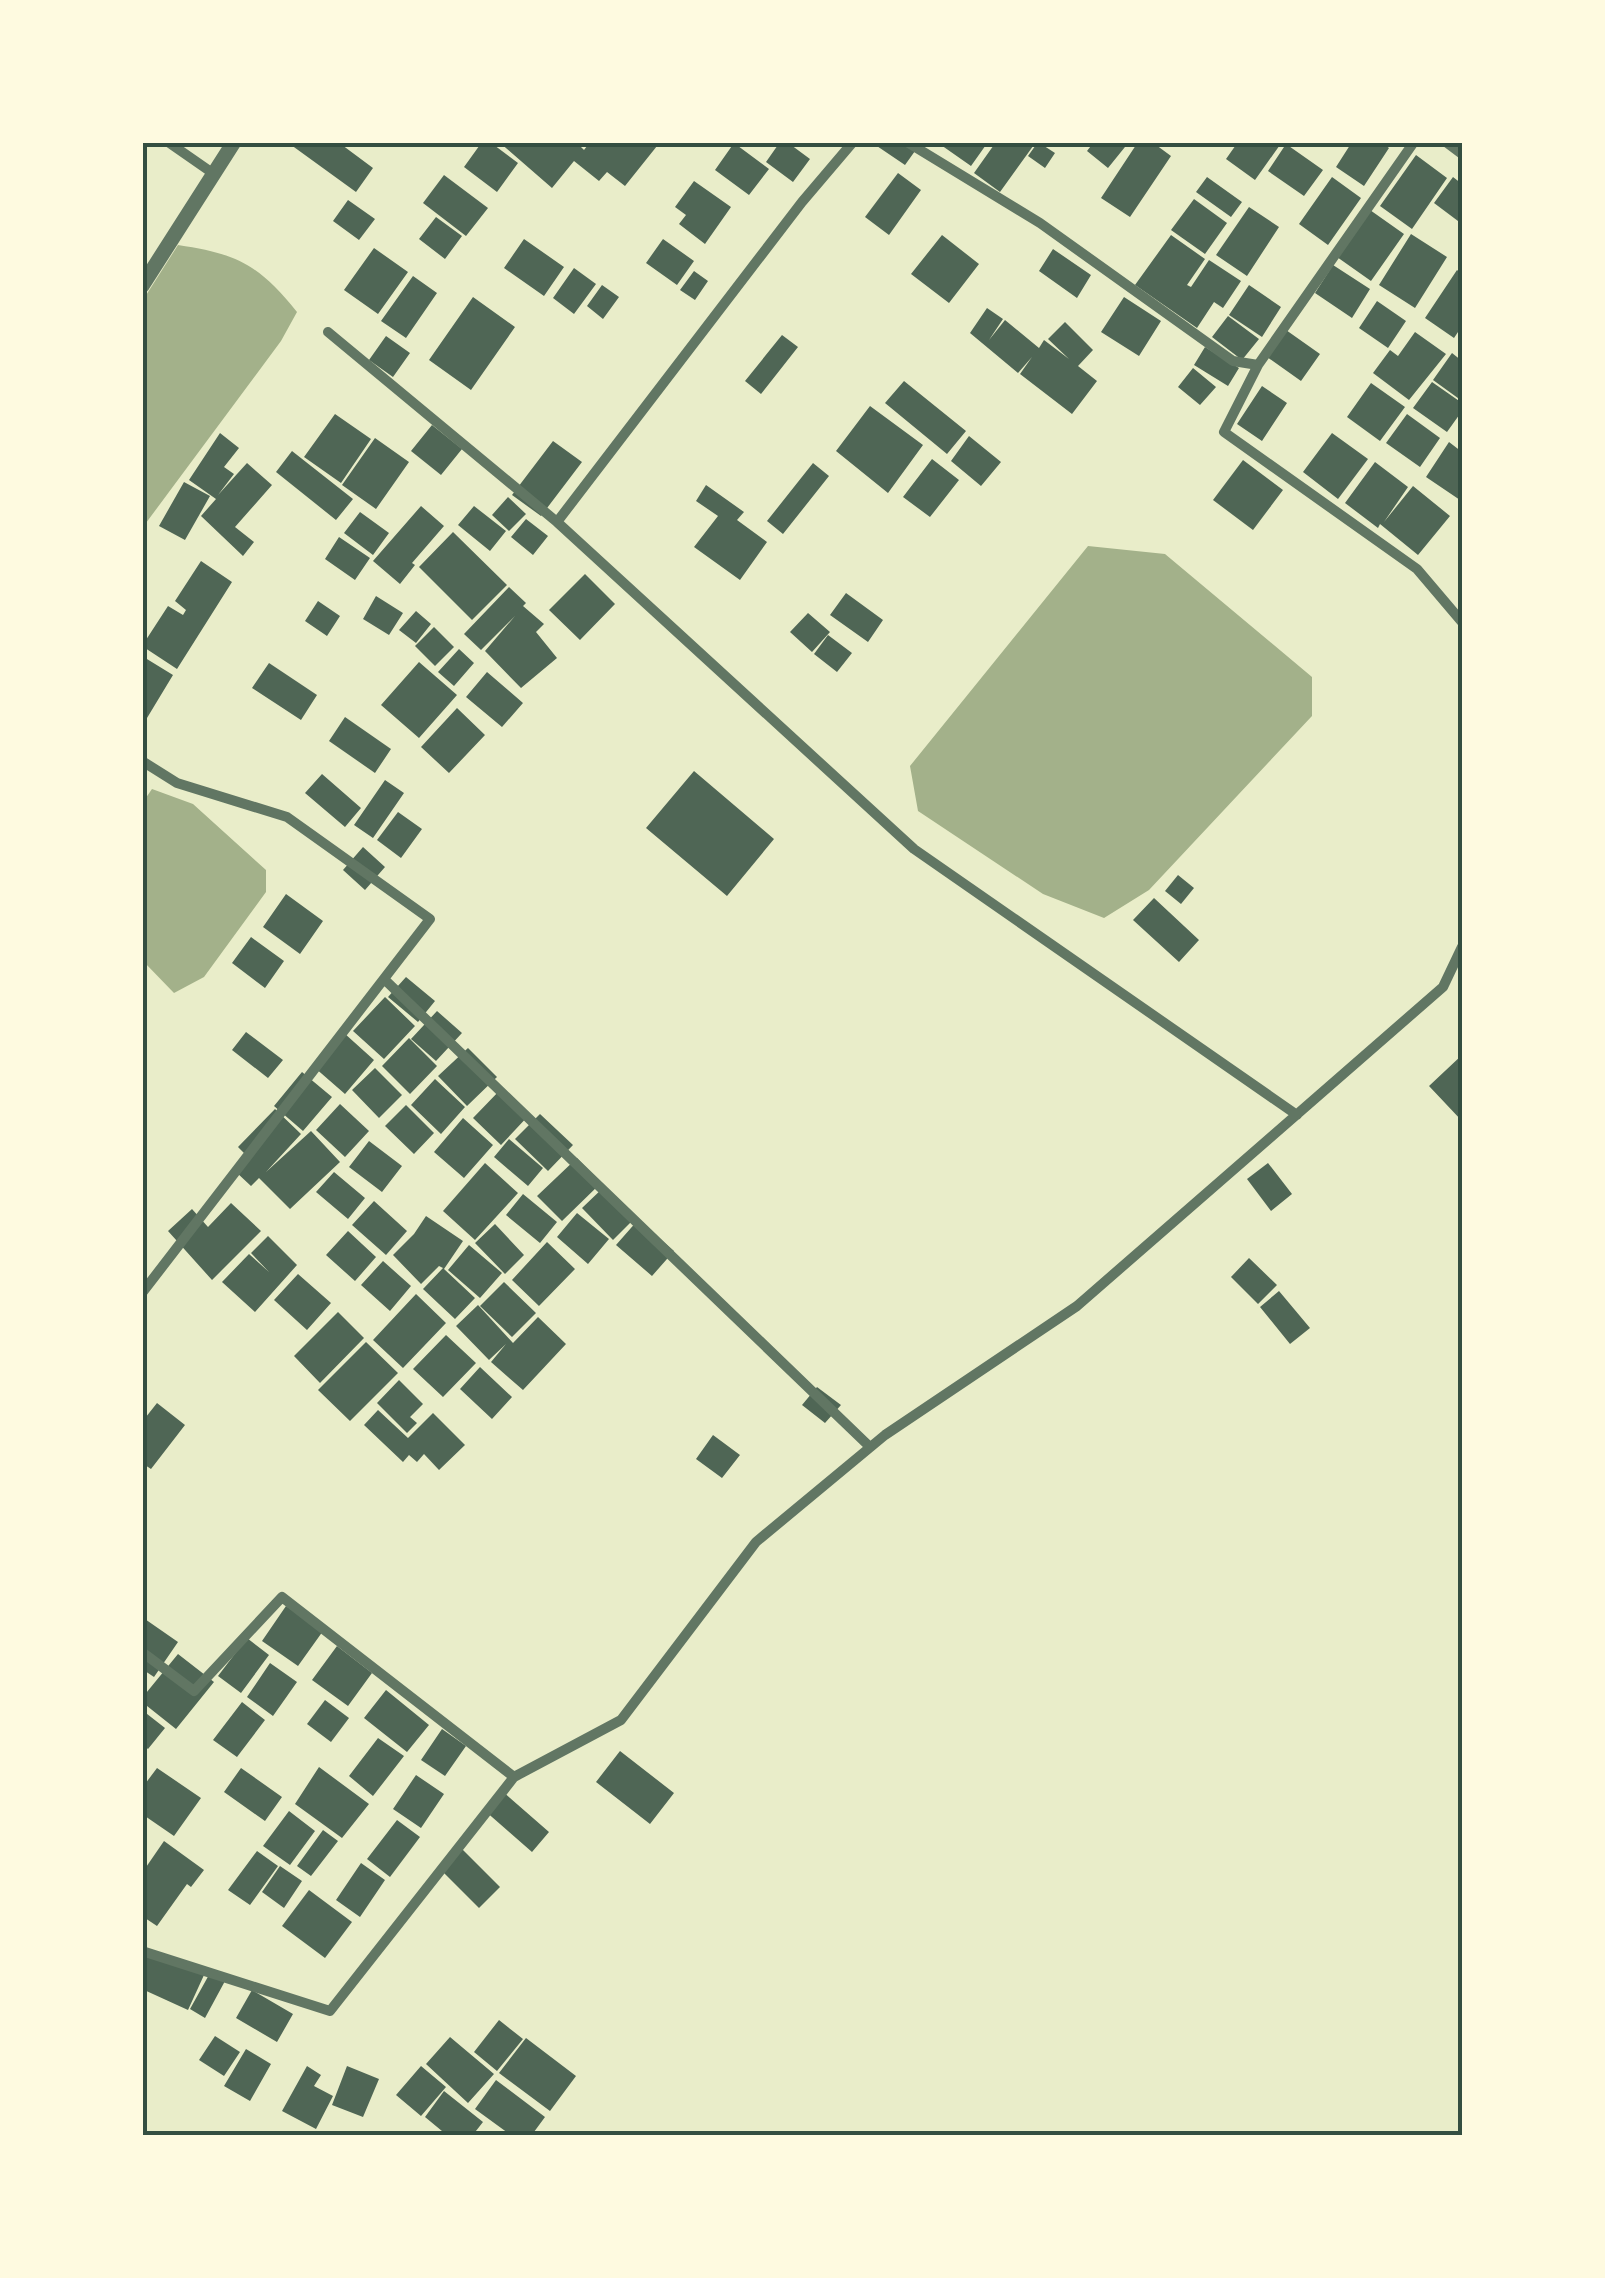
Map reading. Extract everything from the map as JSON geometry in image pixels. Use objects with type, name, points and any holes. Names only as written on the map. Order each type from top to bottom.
[{"type":"street","points":[[168,142],[214,174]]},
{"type":"street","points":[[142,286],[234,142]]},
{"type":"street","points":[[557,522],[852,142]]},
{"type":"street","points":[[906,142],[1040,222],[1233,361],[1258,365]]},
{"type":"street","points":[[1414,142],[1258,365],[1224,432],[1417,569],[1462,622]]},
{"type":"street","points":[[1446,142],[1462,154]]},
{"type":"street","points":[[328,332],[557,522],[914,849],[1296,1115]]},
{"type":"street","points":[[142,761],[177,783],[288,818],[430,919],[142,1293]]},
{"type":"street","points":[[142,1951],[330,2010],[514,1777],[621,1720],[756,1542],[870,1447],[1078,1306],[1443,988],[1462,948]]},
{"type":"street","points":[[384,979],[870,1447]]},
{"type":"street","points":[[142,1652],[194,1691],[282,1598],[514,1777]]},
{"type":"shaded area","points":[[178,245],[246,264],[271,283],[297,312],[281,341],[143,527],[143,300]]},
{"type":"shaded area","points":[[1088,546],[1165,554],[1312,677],[1312,716],[1149,890],[1104,918],[1043,894],[918,811],[910,766]]},
{"type":"shaded area","points":[[152,789],[193,804],[266,870],[266,892],[204,977],[174,993],[143,961],[143,802]]},
{"type":"building","points":[[287,142],[338,142],[373,168],[356,192]]},
{"type":"building","points":[[482,142],[490,142],[518,163],[497,192],[464,167]]},
{"type":"building","points":[[499,142],[576,142],[584,150],[590,142],[652,142],[657,146],[625,186],[607,172],[599,181],[574,161],[552,188]]},
{"type":"building","points":[[780,142],[787,142],[810,159],[793,182],[766,162]]},
{"type":"building","points":[[871,142],[903,142],[915,151],[905,165]]},
{"type":"building","points":[[988,142],[971,166],[941,145]]},
{"type":"building","points":[[996,142],[1036,142],[1000,192],[974,173]]},
{"type":"building","points":[[1038,142],[1055,153],[1045,168],[1028,156]]},
{"type":"building","points":[[1094,142],[1129,142],[1108,168],[1087,151]]},
{"type":"building","points":[[1138,142],[1152,142],[1171,156],[1130,217],[1101,198]]},
{"type":"building","points":[[1238,142],[1282,142],[1255,180],[1226,159]]},
{"type":"building","points":[[1352,142],[1381,142],[1389,148],[1364,186],[1336,167]]},
{"type":"building","points":[[734,143],[769,169],[749,195],[715,170]]},
{"type":"building","points":[[1286,144],[1323,170],[1304,196],[1268,171]]},
{"type":"building","points":[[1416,155],[1447,178],[1412,229],[1380,206]]},
{"type":"building","points":[[898,173],[921,190],[889,235],[865,217]]},
{"type":"building","points":[[444,175],[488,208],[466,236],[423,203]]},
{"type":"building","points":[[1207,177],[1242,202],[1231,217],[1196,192]]},
{"type":"building","points":[[1332,177],[1361,198],[1328,245],[1299,224]]},
{"type":"building","points":[[1453,177],[1462,184],[1462,224],[1434,203]]},
{"type":"building","points":[[694,181],[731,207],[705,244],[679,224],[686,215],[675,207]]},
{"type":"building","points":[[1194,199],[1227,223],[1205,254],[1171,230]]},
{"type":"building","points":[[348,200],[375,219],[359,240],[333,221]]},
{"type":"building","points":[[1249,207],[1279,227],[1247,276],[1216,255]]},
{"type":"building","points":[[1370,210],[1404,234],[1371,281],[1337,257]]},
{"type":"building","points":[[436,217],[462,236],[445,259],[419,239]]},
{"type":"building","points":[[1411,234],[1447,257],[1415,308],[1379,285]]},
{"type":"building","points":[[942,235],[979,264],[949,303],[911,274]]},
{"type":"building","points":[[1171,235],[1205,259],[1187,285],[1191,287],[1209,260],[1241,281],[1223,308],[1214,302],[1197,328],[1135,285]]},
{"type":"building","points":[[524,239],[564,267],[544,296],[504,268]]},
{"type":"building","points":[[663,239],[694,261],[677,285],[646,263]]},
{"type":"building","points":[[374,248],[408,272],[378,314],[344,290]]},
{"type":"building","points":[[1053,249],[1091,275],[1077,298],[1039,271]]},
{"type":"building","points":[[1333,265],[1370,289],[1352,318],[1315,293]]},
{"type":"building","points":[[574,268],[596,284],[574,314],[553,298]]},
{"type":"building","points":[[1457,270],[1462,274],[1462,326],[1454,338],[1425,318]]},
{"type":"building","points":[[694,271],[708,281],[695,300],[680,290]]},
{"type":"building","points":[[413,276],[437,293],[406,338],[381,321]]},
{"type":"building","points":[[602,285],[619,297],[603,319],[587,306]]},
{"type":"building","points":[[1249,285],[1281,307],[1262,337],[1229,315]]},
{"type":"building","points":[[473,297],[515,327],[471,390],[429,360]]},
{"type":"building","points":[[1124,297],[1161,321],[1139,356],[1101,332]]},
{"type":"building","points":[[1377,301],[1406,321],[1388,348],[1359,328]]},
{"type":"building","points":[[987,308],[1003,319],[989,340],[1005,320],[1039,348],[1044,340],[1069,359],[1048,339],[1065,322],[1093,350],[1078,366],[1097,381],[1072,414],[1020,374],[1032,357],[1018,373],[970,333]]},
{"type":"building","points":[[1228,316],[1259,339],[1242,360],[1212,337]]},
{"type":"building","points":[[1286,330],[1320,354],[1301,381],[1267,357]]},
{"type":"building","points":[[1415,332],[1446,354],[1409,400],[1373,373],[1390,350],[1398,356]]},
{"type":"building","points":[[782,335],[798,347],[761,394],[745,381]]},
{"type":"building","points":[[386,336],[410,353],[393,377],[369,360]]},
{"type":"building","points":[[1205,347],[1239,368],[1228,386],[1194,365]]},
{"type":"building","points":[[1452,353],[1462,361],[1462,401],[1433,380]]},
{"type":"building","points":[[1193,368],[1216,387],[1200,405],[1178,387]]},
{"type":"building","points":[[904,381],[966,431],[947,454],[885,403]]},
{"type":"building","points":[[1432,382],[1462,403],[1462,411],[1447,432],[1413,408]]},
{"type":"building","points":[[1371,383],[1405,407],[1380,441],[1347,417]]},
{"type":"building","points":[[1262,386],[1287,403],[1262,441],[1237,424]]},
{"type":"building","points":[[870,406],[923,445],[888,493],[836,451]]},
{"type":"building","points":[[335,414],[371,439],[341,483],[304,457]]},
{"type":"building","points":[[1407,414],[1440,438],[1420,467],[1386,443]]},
{"type":"building","points":[[432,425],[462,449],[441,475],[411,451]]},
{"type":"building","points":[[220,433],[239,448],[224,467],[234,474],[218,495],[247,463],[272,485],[235,527],[254,542],[243,556],[201,516],[216,499],[189,480]]},
{"type":"building","points":[[1332,433],[1368,459],[1338,499],[1303,472]]},
{"type":"building","points":[[969,436],[1001,462],[981,486],[951,461]]},
{"type":"building","points":[[375,438],[409,462],[376,509],[342,485]]},
{"type":"building","points":[[553,441],[582,462],[541,516],[512,495]]},
{"type":"building","points":[[1449,442],[1462,452],[1460,500],[1426,477]]},
{"type":"building","points":[[292,451],[353,499],[336,520],[276,472]]},
{"type":"building","points":[[932,459],[959,480],[930,517],[903,497]]},
{"type":"building","points":[[1243,460],[1283,490],[1253,530],[1213,500]]},
{"type":"building","points":[[1375,462],[1408,487],[1384,522],[1413,486],[1450,516],[1418,555],[1380,524],[1378,528],[1345,503]]},
{"type":"building","points":[[813,463],[829,476],[783,534],[767,521]]},
{"type":"building","points":[[184,482],[210,496],[185,540],[159,526]]},
{"type":"building","points":[[706,485],[744,512],[737,520],[767,542],[740,580],[694,547],[718,516],[696,501]]},
{"type":"building","points":[[508,497],[526,514],[509,531],[492,515]]},
{"type":"building","points":[[421,506],[444,526],[412,563],[415,565],[400,584],[373,561]]},
{"type":"building","points":[[474,506],[506,531],[490,551],[458,525]]},
{"type":"building","points":[[360,512],[389,533],[373,555],[344,533]]},
{"type":"building","points":[[526,519],[548,536],[533,555],[511,537]]},
{"type":"building","points":[[453,532],[507,585],[472,620],[419,567]]},
{"type":"building","points":[[339,537],[370,558],[355,580],[325,559]]},
{"type":"building","points":[[201,561],[232,582],[177,669],[142,646],[168,606],[183,615],[186,610],[175,601]]},
{"type":"building","points":[[585,574],[615,604],[580,640],[549,610]]},
{"type":"building","points":[[509,587],[544,624],[536,632],[557,658],[521,688],[485,651],[515,616],[481,650],[464,634]]},
{"type":"building","points":[[846,593],[883,620],[868,642],[830,615]]},
{"type":"building","points":[[376,596],[403,613],[389,635],[363,619]]},
{"type":"building","points":[[318,601],[340,616],[327,636],[305,621]]},
{"type":"building","points":[[416,611],[431,624],[416,643],[399,630]]},
{"type":"building","points":[[808,613],[830,632],[812,652],[790,632]]},
{"type":"building","points":[[434,627],[454,647],[435,666],[415,646]]},
{"type":"building","points":[[828,635],[852,653],[837,672],[814,654]]},
{"type":"building","points":[[459,649],[474,663],[454,686],[438,672]]},
{"type":"building","points":[[142,656],[173,675],[147,718],[142,715]]},
{"type":"building","points":[[419,662],[457,695],[419,738],[381,705]]},
{"type":"building","points":[[269,663],[317,695],[301,720],[252,688]]},
{"type":"building","points":[[487,672],[523,703],[502,727],[466,697]]},
{"type":"building","points":[[457,708],[485,735],[449,773],[421,747]]},
{"type":"building","points":[[345,717],[391,749],[375,773],[329,741]]},
{"type":"building","points":[[694,771],[774,839],[727,896],[646,828]]},
{"type":"building","points":[[322,774],[361,808],[345,827],[305,793]]},
{"type":"building","points":[[385,780],[404,793],[373,838],[354,825]]},
{"type":"building","points":[[398,812],[422,829],[401,858],[377,840]]},
{"type":"building","points":[[363,847],[385,867],[365,890],[343,870]]},
{"type":"building","points":[[1178,875],[1194,888],[1181,904],[1165,891]]},
{"type":"building","points":[[286,894],[323,921],[300,954],[263,927]]},
{"type":"building","points":[[1154,898],[1199,940],[1179,962],[1133,920]]},
{"type":"building","points":[[251,937],[284,961],[265,988],[232,963]]},
{"type":"building","points":[[406,977],[435,1001],[418,1022],[388,997]]},
{"type":"building","points":[[385,997],[415,1026],[384,1059],[353,1031]]},
{"type":"building","points":[[437,1011],[462,1033],[436,1061],[411,1039]]},
{"type":"building","points":[[246,1032],[283,1060],[268,1078],[232,1050]]},
{"type":"building","points":[[344,1033],[374,1060],[345,1094],[314,1067]]},
{"type":"building","points":[[409,1038],[437,1066],[410,1094],[382,1066]]},
{"type":"building","points":[[468,1048],[497,1077],[467,1106],[438,1076]]},
{"type":"building","points":[[1462,1055],[1462,1121],[1429,1086]]},
{"type":"building","points":[[375,1068],[402,1095],[379,1118],[352,1090]]},
{"type":"building","points":[[302,1072],[332,1097],[303,1131],[274,1106]]},
{"type":"building","points":[[435,1079],[465,1107],[441,1134],[411,1105]]},
{"type":"building","points":[[502,1088],[530,1114],[501,1145],[473,1118]]},
{"type":"building","points":[[340,1104],[369,1131],[345,1157],[316,1130]]},
{"type":"building","points":[[406,1105],[434,1133],[414,1154],[385,1126]]},
{"type":"building","points":[[275,1109],[301,1134],[266,1172],[311,1131],[340,1162],[290,1209],[259,1178],[251,1186],[236,1172],[249,1158],[238,1147]]},
{"type":"building","points":[[540,1114],[573,1145],[548,1171],[515,1139]]},
{"type":"building","points":[[463,1118],[493,1145],[464,1178],[434,1152]]},
{"type":"building","points":[[509,1139],[543,1168],[528,1186],[494,1157]]},
{"type":"building","points":[[369,1141],[402,1166],[382,1192],[349,1167]]},
{"type":"building","points":[[577,1158],[601,1183],[562,1221],[537,1196]]},
{"type":"building","points":[[485,1163],[518,1193],[475,1240],[443,1211]]},
{"type":"building","points":[[1268,1163],[1292,1194],[1271,1211],[1247,1179]]},
{"type":"building","points":[[334,1172],[365,1198],[348,1219],[316,1192]]},
{"type":"building","points":[[604,1187],[635,1218],[613,1240],[582,1208]]},
{"type":"building","points":[[523,1194],[557,1222],[540,1243],[506,1215]]},
{"type":"building","points":[[374,1201],[407,1231],[386,1255],[352,1225]]},
{"type":"building","points":[[231,1203],[261,1231],[212,1280],[168,1231],[192,1209],[208,1227]]},
{"type":"building","points":[[577,1213],[609,1239],[588,1264],[557,1237]]},
{"type":"building","points":[[426,1216],[463,1241],[444,1269],[475,1298],[455,1319],[423,1289],[443,1268],[439,1266],[421,1284],[393,1255]]},
{"type":"building","points":[[638,1220],[674,1251],[652,1276],[616,1245]]},
{"type":"building","points":[[495,1224],[524,1255],[505,1274],[475,1243]]},
{"type":"building","points":[[348,1231],[376,1257],[355,1281],[326,1255]]},
{"type":"building","points":[[268,1236],[297,1265],[255,1312],[222,1282],[249,1254],[269,1272],[251,1253]]},
{"type":"building","points":[[547,1242],[575,1269],[539,1306],[512,1280]]},
{"type":"building","points":[[469,1245],[502,1273],[480,1298],[448,1270]]},
{"type":"building","points":[[1249,1258],[1277,1285],[1258,1304],[1231,1277]]},
{"type":"building","points":[[383,1261],[411,1286],[390,1311],[361,1285]]},
{"type":"building","points":[[298,1274],[331,1303],[307,1330],[274,1300]]},
{"type":"building","points":[[504,1282],[536,1313],[512,1337],[480,1306]]},
{"type":"building","points":[[1279,1291],[1310,1328],[1290,1344],[1260,1307]]},
{"type":"building","points":[[416,1294],[446,1323],[403,1368],[373,1340]]},
{"type":"building","points":[[478,1305],[513,1343],[538,1317],[566,1344],[523,1390],[491,1362],[506,1344],[489,1360],[456,1326]]},
{"type":"building","points":[[338,1312],[364,1338],[320,1383],[294,1356]]},
{"type":"building","points":[[446,1335],[476,1363],[443,1397],[413,1369]]},
{"type":"building","points":[[366,1342],[398,1373],[350,1421],[318,1390]]},
{"type":"building","points":[[480,1367],[512,1397],[492,1419],[460,1389]]},
{"type":"building","points":[[399,1380],[423,1404],[410,1417],[417,1423],[407,1433],[377,1403]]},
{"type":"building","points":[[817,1387],[841,1405],[825,1423],[802,1405]]},
{"type":"building","points":[[157,1403],[185,1425],[151,1469],[142,1463],[142,1422]]},
{"type":"building","points":[[378,1410],[408,1438],[433,1413],[465,1445],[439,1470],[424,1454],[417,1462],[409,1455],[403,1462],[364,1425]]},
{"type":"building","points":[[713,1435],[740,1455],[722,1478],[696,1459]]},
{"type":"building","points":[[286,1606],[323,1631],[298,1666],[262,1641]]},
{"type":"building","points":[[142,1617],[178,1642],[154,1677],[142,1669]]},
{"type":"building","points":[[247,1638],[269,1655],[241,1693],[218,1676]]},
{"type":"building","points":[[337,1646],[372,1673],[348,1706],[312,1680]]},
{"type":"building","points":[[178,1654],[214,1682],[176,1729],[142,1698]]},
{"type":"building","points":[[270,1663],[297,1682],[273,1716],[247,1697]]},
{"type":"building","points":[[386,1690],[429,1725],[407,1752],[364,1718]]},
{"type":"building","points":[[325,1700],[349,1718],[331,1742],[307,1724]]},
{"type":"building","points":[[242,1702],[265,1720],[237,1757],[213,1740]]},
{"type":"building","points":[[142,1710],[165,1728],[148,1749],[142,1744]]},
{"type":"building","points":[[442,1729],[466,1746],[445,1776],[421,1760]]},
{"type":"building","points":[[378,1738],[404,1756],[373,1796],[349,1776]]},
{"type":"building","points":[[620,1751],[674,1793],[650,1824],[596,1782]]},
{"type":"building","points":[[319,1767],[369,1804],[342,1838],[295,1804]]},
{"type":"building","points":[[157,1768],[201,1798],[174,1836],[142,1814],[142,1788]]},
{"type":"building","points":[[241,1768],[282,1797],[265,1821],[224,1792]]},
{"type":"building","points":[[416,1775],[444,1794],[421,1828],[393,1809]]},
{"type":"building","points":[[501,1790],[549,1832],[532,1852],[484,1810]]},
{"type":"building","points":[[289,1811],[315,1831],[290,1865],[263,1846]]},
{"type":"building","points":[[397,1820],[420,1837],[390,1877],[367,1859]]},
{"type":"building","points":[[323,1830],[338,1841],[311,1876],[297,1866]]},
{"type":"building","points":[[164,1841],[204,1870],[191,1887],[187,1884],[157,1926],[142,1916],[142,1873]]},
{"type":"building","points":[[462,1849],[500,1887],[479,1908],[441,1870]]},
{"type":"building","points":[[257,1851],[278,1866],[250,1905],[228,1890]]},
{"type":"building","points":[[361,1863],[385,1880],[360,1917],[336,1900]]},
{"type":"building","points":[[280,1866],[302,1881],[284,1908],[262,1892]]},
{"type":"building","points":[[309,1890],[352,1922],[325,1958],[282,1926]]},
{"type":"building","points":[[142,1947],[204,1975],[188,2010],[142,1989]]},
{"type":"building","points":[[210,1973],[225,1981],[205,2018],[190,2009]]},
{"type":"building","points":[[252,1990],[293,2014],[277,2042],[236,2018]]},
{"type":"building","points":[[499,2020],[523,2039],[497,2071],[474,2052]]},
{"type":"building","points":[[215,2036],[240,2052],[224,2076],[199,2060]]},
{"type":"building","points":[[450,2037],[494,2074],[468,2103],[426,2064]]},
{"type":"building","points":[[526,2038],[576,2076],[550,2111],[499,2073]]},
{"type":"building","points":[[246,2049],[271,2064],[250,2101],[224,2086]]},
{"type":"building","points":[[307,2066],[321,2075],[314,2086],[333,2096],[316,2129],[282,2111]]},
{"type":"building","points":[[347,2066],[379,2079],[363,2117],[332,2105]]},
{"type":"building","points":[[421,2066],[446,2087],[421,2116],[396,2095]]},
{"type":"building","points":[[496,2080],[545,2117],[531,2136],[512,2136],[475,2109]]},
{"type":"building","points":[[444,2091],[483,2122],[472,2136],[448,2136],[425,2117]]}]
